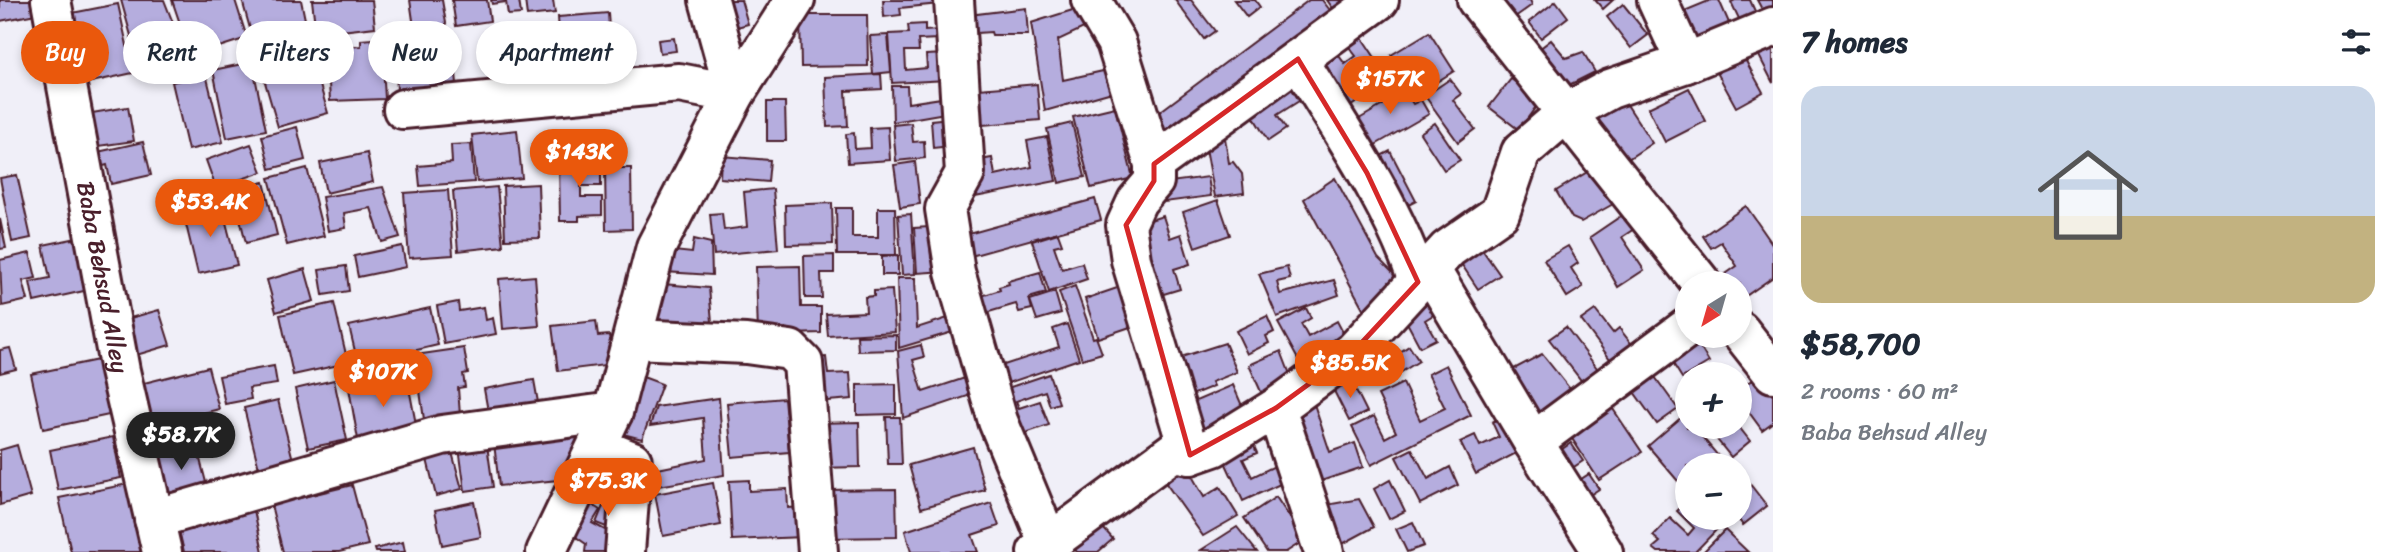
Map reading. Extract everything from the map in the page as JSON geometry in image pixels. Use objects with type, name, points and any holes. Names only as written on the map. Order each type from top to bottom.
[{"type":"street","name":"Baba Behsud Alley","points":[[51,0],[120,371],[158,536]]},
{"type":"street","points":[[709,0],[735,94]]},
{"type":"street","points":[[546,552],[613,412],[656,247],[735,94],[795,0]]},
{"type":"street","points":[[954,0],[965,173],[944,209],[955,272],[998,421],[1043,547],[1173,452],[1190,454],[1213,447],[1276,408],[1354,351],[1448,249],[1500,213],[1521,152],[1566,113],[1609,89],[1686,63],[1773,27]]},
{"type":"street","points":[[1091,0],[1116,42],[1154,164],[1154,181],[1137,201],[1126,225],[1131,260],[1190,454]]},
{"type":"street","points":[[1154,164],[1379,0]]},
{"type":"street","points":[[1477,0],[1692,271]]},
{"type":"street","points":[[1657,0],[1686,63]]},
{"type":"street","points":[[1298,59],[1367,173],[1412,265],[1424,276],[1603,552]]},
{"type":"street","points":[[403,109],[679,83],[735,94]]},
{"type":"street","points":[[1533,442],[1675,337]]},
{"type":"street","points":[[634,339],[746,344],[790,350],[803,363],[818,552]]},
{"type":"street","points":[[1752,346],[1773,373]]},
{"type":"street","points":[[1276,408],[1324,552]]},
{"type":"street","points":[[158,536],[442,435],[613,412]]},
{"type":"street","points":[[597,447],[632,461],[625,552]]},
{"type":"highlighted area","points":[[1298,59],[1367,173],[1418,282],[1354,351],[1276,408],[1190,455],[1126,225],[1154,181],[1154,164]]},
{"type":"building","points":[[0,0],[39,0],[41,13],[0,21]]},
{"type":"building","points":[[121,0],[164,0],[172,21],[127,21]]},
{"type":"building","points":[[172,0],[235,0],[242,21],[236,21],[236,42],[222,46],[222,21],[179,21]]},
{"type":"building","points":[[242,0],[301,0],[305,21],[248,21]]},
{"type":"building","points":[[312,0],[372,0],[374,21],[368,21],[368,28],[354,29],[354,21],[314,21]]},
{"type":"building","points":[[410,0],[442,0],[446,21],[413,21]]},
{"type":"building","points":[[452,0],[487,0],[490,21],[462,25],[462,21],[455,21]]},
{"type":"building","points":[[491,0],[519,0],[521,14],[508,15],[506,2],[492,4]]},
{"type":"building","points":[[525,0],[553,0],[555,13],[527,16]]},
{"type":"building","points":[[715,0],[741,0],[748,24],[737,27],[739,34],[727,38]]},
{"type":"building","points":[[883,0],[939,0],[939,4],[900,8],[901,15],[884,17]]},
{"type":"building","points":[[1175,0],[1191,0],[1215,31],[1204,39]]},
{"type":"building","points":[[1234,0],[1255,0],[1260,7],[1247,17]]},
{"type":"building","points":[[1309,0],[1322,0],[1333,14],[1163,144],[1150,119]]},
{"type":"building","points":[[1327,0],[1353,0],[1336,13]]},
{"type":"building","points":[[1495,0],[1530,0],[1532,5],[1511,20]]},
{"type":"building","points":[[1595,0],[1613,0],[1603,9]]},
{"type":"building","points":[[1711,0],[1719,0],[1733,32],[1692,50],[1677,14]]},
{"type":"building","points":[[1750,0],[1758,18],[1742,25],[1731,2]]},
{"type":"building","points":[[1757,0],[1773,0],[1773,14],[1766,17]]},
{"type":"building","points":[[1556,1],[1568,17],[1541,38],[1529,22]]},
{"type":"building","points":[[118,4],[123,27],[123,75],[109,78],[109,21],[68,21],[67,14]]},
{"type":"building","points":[[1623,4],[1648,35],[1631,48],[1607,17]]},
{"type":"building","points":[[1026,8],[1028,35],[992,35],[991,32],[962,34],[961,16]]},
{"type":"building","points":[[1079,8],[1086,27],[1058,40],[1063,80],[1112,69],[1119,90],[1045,111],[1031,23]]},
{"type":"building","points":[[608,13],[609,21],[558,21],[558,17]]},
{"type":"building","points":[[800,15],[867,15],[868,66],[801,67]]},
{"type":"building","points":[[925,24],[925,31],[938,30],[938,39],[918,40],[919,51],[905,51],[906,70],[927,68],[926,55],[945,54],[947,80],[892,83],[889,34],[909,33],[908,25]]},
{"type":"building","points":[[1429,32],[1454,71],[1416,95],[1391,55]]},
{"type":"building","points":[[1773,34],[1773,83],[1753,44]]},
{"type":"building","points":[[888,35],[891,72],[873,74],[870,36]]},
{"type":"building","points":[[674,38],[676,51],[660,53],[658,40]]},
{"type":"building","points":[[1362,38],[1390,80],[1345,110],[1316,67],[1337,53],[1345,64],[1356,56],[1349,47]]},
{"type":"building","points":[[368,39],[368,84],[384,84],[385,99],[330,101],[329,84],[354,84],[354,46],[361,46],[361,40]]},
{"type":"building","points":[[1551,40],[1566,58],[1583,52],[1595,72],[1561,89],[1534,53]]},
{"type":"building","points":[[1741,52],[1763,92],[1736,107],[1714,67]]},
{"type":"building","points":[[236,65],[236,84],[257,84],[266,130],[227,138],[216,84],[222,84],[222,68]]},
{"type":"building","points":[[881,74],[882,89],[846,91],[848,126],[827,127],[825,77]]},
{"type":"building","points":[[1300,79],[1310,94],[1277,115],[1286,129],[1268,141],[1250,111]]},
{"type":"building","points":[[1450,79],[1461,94],[1453,100],[1475,129],[1458,142],[1425,96]]},
{"type":"building","points":[[1511,79],[1540,101],[1519,130],[1489,107]]},
{"type":"building","points":[[1400,83],[1413,104],[1421,100],[1429,114],[1370,148],[1354,122],[1383,105],[1378,96]]},
{"type":"building","points":[[172,84],[208,84],[223,142],[188,150]]},
{"type":"building","points":[[266,84],[320,84],[328,113],[278,127]]},
{"type":"building","points":[[397,84],[457,84],[458,95],[398,103]]},
{"type":"building","points":[[1037,84],[1040,120],[971,126],[967,90]]},
{"type":"building","points":[[892,86],[907,86],[908,103],[948,97],[951,112],[893,122]]},
{"type":"building","points":[[1689,88],[1706,121],[1665,142],[1648,108]]},
{"type":"building","points":[[1624,100],[1652,143],[1625,161],[1597,117]]},
{"type":"building","points":[[767,102],[785,102],[786,141],[767,141]]},
{"type":"building","points":[[128,107],[134,141],[91,147],[86,114]]},
{"type":"building","points":[[1115,107],[1133,178],[1091,188],[1073,117]]},
{"type":"building","points":[[949,118],[951,146],[933,148],[931,120]]},
{"type":"building","points":[[911,123],[913,142],[924,141],[925,158],[896,161],[893,125]]},
{"type":"building","points":[[1072,123],[1085,177],[1059,183],[1047,129]]},
{"type":"building","points":[[1435,123],[1460,160],[1444,170],[1420,133]]},
{"type":"building","points":[[297,127],[305,160],[270,169],[262,136]]},
{"type":"building","points":[[888,127],[890,160],[848,163],[846,134],[854,133],[855,149],[871,148],[870,128]]},
{"type":"building","points":[[517,130],[522,178],[477,182],[472,135]]},
{"type":"building","points":[[1047,137],[1056,181],[975,197],[968,162],[992,158],[995,175],[1032,167],[1027,141]]},
{"type":"building","points":[[1225,138],[1229,163],[1233,162],[1242,174],[1244,193],[1215,197],[1205,143]]},
{"type":"building","points":[[143,142],[151,175],[111,184],[107,165],[96,168],[93,153]]},
{"type":"building","points":[[251,144],[262,172],[216,188],[206,160]]},
{"type":"building","points":[[471,144],[474,182],[420,186],[418,166],[452,163],[451,145]]},
{"type":"building","points":[[1390,151],[1416,201],[1399,210],[1373,160]]},
{"type":"building","points":[[367,153],[373,182],[326,193],[320,163]]},
{"type":"building","points":[[721,156],[770,160],[768,182],[720,178]]},
{"type":"building","points":[[601,160],[601,186],[581,186],[581,197],[602,197],[602,215],[579,216],[579,221],[560,221],[559,161]]},
{"type":"building","points":[[915,162],[920,204],[900,207],[894,165]]},
{"type":"building","points":[[307,168],[324,236],[287,245],[269,178]]},
{"type":"building","points":[[605,168],[631,168],[632,229],[606,230]]},
{"type":"building","points":[[1594,168],[1615,203],[1581,222],[1572,218],[1556,191]]},
{"type":"building","points":[[17,175],[31,238],[12,242],[0,178]]},
{"type":"building","points":[[1208,177],[1211,196],[1165,202],[1162,183]]},
{"type":"building","points":[[1335,178],[1378,258],[1398,278],[1366,314],[1304,199]]},
{"type":"building","points":[[264,182],[277,235],[246,243],[233,190]]},
{"type":"building","points":[[538,184],[540,238],[505,239],[503,186]]},
{"type":"building","points":[[383,187],[400,237],[382,242],[371,208],[344,213],[346,228],[328,231],[322,197]]},
{"type":"building","points":[[497,187],[503,246],[458,251],[453,191]]},
{"type":"building","points":[[773,189],[778,249],[714,255],[710,214],[722,213],[724,230],[747,227],[744,192]]},
{"type":"building","points":[[448,190],[453,255],[409,258],[404,193]]},
{"type":"building","points":[[1095,199],[1101,220],[960,259],[954,238]]},
{"type":"building","points":[[1218,200],[1230,235],[1195,247],[1183,212]]},
{"type":"building","points":[[221,203],[237,265],[198,274],[183,212]]},
{"type":"building","points":[[832,203],[833,244],[786,245],[785,205]]},
{"type":"building","points":[[1746,206],[1773,245],[1773,277],[1752,292],[1752,271],[1730,271],[1737,266],[1721,242],[1711,248],[1703,236]]},
{"type":"building","points":[[836,208],[852,208],[852,237],[878,237],[878,208],[895,208],[896,255],[837,255]]},
{"type":"building","points":[[911,214],[915,274],[902,275],[898,215]]},
{"type":"building","points":[[1624,214],[1634,229],[1622,237],[1644,270],[1618,287],[1590,237]]},
{"type":"building","points":[[1163,216],[1170,238],[1181,234],[1190,264],[1174,269],[1180,289],[1157,296],[1134,225]]},
{"type":"building","points":[[0,219],[6,248],[0,249]]},
{"type":"building","points":[[929,227],[931,258],[944,258],[945,271],[917,273],[914,228]]},
{"type":"building","points":[[1058,233],[1062,244],[1054,246],[1062,269],[1082,263],[1087,279],[1049,292],[1032,241]]},
{"type":"building","points":[[82,237],[93,289],[34,302],[30,282],[50,278],[43,245]]},
{"type":"building","points":[[694,239],[711,243],[712,275],[665,272],[674,251],[692,253]]},
{"type":"building","points":[[1477,242],[1500,275],[1478,289],[1456,256]]},
{"type":"building","points":[[402,246],[406,267],[358,277],[354,256]]},
{"type":"building","points":[[1568,246],[1578,263],[1571,268],[1583,287],[1567,297],[1544,260]]},
{"type":"building","points":[[30,253],[36,278],[23,281],[28,300],[2,306],[0,260]]},
{"type":"building","points":[[834,255],[834,273],[821,273],[822,298],[805,298],[804,256]]},
{"type":"building","points":[[898,255],[898,275],[882,275],[882,256]]},
{"type":"building","points":[[346,266],[349,291],[323,295],[319,270]]},
{"type":"building","points":[[800,266],[801,307],[821,307],[821,333],[758,335],[756,267]]},
{"type":"building","points":[[1287,267],[1290,279],[1277,282],[1280,294],[1334,280],[1339,295],[1277,317],[1259,274]]},
{"type":"building","points":[[305,269],[314,301],[276,312],[267,280]]},
{"type":"building","points":[[1040,272],[1046,293],[1029,298],[1032,309],[1019,312],[1016,304],[972,317],[981,296],[1000,290],[999,287],[1009,284],[1008,281]]},
{"type":"building","points":[[535,276],[539,326],[503,329],[499,279]]},
{"type":"building","points":[[897,278],[915,278],[917,328],[954,316],[959,330],[899,348]]},
{"type":"building","points":[[663,284],[709,288],[713,333],[651,331]]},
{"type":"building","points":[[1126,285],[1139,324],[1098,338],[1085,299]]},
{"type":"building","points":[[1075,286],[1093,338],[1096,337],[1102,353],[1082,359],[1059,292]]},
{"type":"building","points":[[892,290],[895,332],[828,336],[826,314],[866,312],[865,297],[874,296],[874,291]]},
{"type":"building","points":[[1055,292],[1061,313],[1037,320],[1030,300]]},
{"type":"building","points":[[1443,295],[1438,312],[1425,320],[1436,339],[1420,347],[1404,317]]},
{"type":"building","points":[[458,302],[459,311],[484,307],[486,320],[493,318],[496,334],[444,344],[437,306]]},
{"type":"building","points":[[334,303],[348,363],[293,375],[280,315]]},
{"type":"building","points":[[430,308],[438,345],[358,364],[349,326]]},
{"type":"building","points":[[1306,308],[1311,318],[1301,324],[1308,337],[1337,321],[1347,340],[1301,365],[1278,323]]},
{"type":"building","points":[[159,310],[170,345],[133,356],[123,320]]},
{"type":"building","points":[[1595,310],[1613,333],[1619,328],[1637,351],[1616,367],[1581,320]]},
{"type":"building","points":[[1267,316],[1274,332],[1266,336],[1269,343],[1247,354],[1236,331]]},
{"type":"building","points":[[596,321],[598,336],[609,335],[613,364],[558,371],[552,326]]},
{"type":"building","points":[[1067,324],[1079,359],[993,388],[981,353],[997,348],[1004,365],[1059,347],[1053,329]]},
{"type":"building","points":[[1566,327],[1603,376],[1587,388],[1549,339]]},
{"type":"building","points":[[896,335],[896,350],[858,351],[857,336]]},
{"type":"building","points":[[1225,343],[1237,372],[1212,382],[1214,386],[1187,397],[1178,358]]},
{"type":"building","points":[[921,345],[924,357],[913,360],[923,392],[971,376],[977,393],[903,418],[898,351]]},
{"type":"building","points":[[1391,345],[1397,354],[1409,346],[1419,361],[1376,388],[1356,357],[1374,346],[1378,353]]},
{"type":"building","points":[[10,348],[16,369],[0,373],[0,350]]},
{"type":"building","points":[[464,348],[468,373],[463,374],[465,387],[458,388],[461,429],[426,434],[415,355]]},
{"type":"building","points":[[1677,348],[1701,348],[1709,362],[1675,362],[1675,367],[1667,354]]},
{"type":"building","points":[[1281,351],[1291,377],[1262,394],[1249,365]]},
{"type":"building","points":[[1542,354],[1574,394],[1540,423],[1512,370]]},
{"type":"building","points":[[826,357],[828,374],[850,373],[852,399],[815,402],[811,358]]},
{"type":"building","points":[[98,360],[109,415],[43,429],[31,374]]},
{"type":"building","points":[[1446,365],[1471,415],[1371,465],[1352,427],[1374,416],[1385,438],[1396,432],[1378,395],[1403,383],[1420,420],[1445,408],[1428,374]]},
{"type":"building","points":[[274,366],[277,384],[249,388],[251,399],[225,404],[219,376]]},
{"type":"building","points":[[208,367],[219,409],[147,428],[136,385]]},
{"type":"building","points":[[405,367],[419,440],[360,451],[347,377]]},
{"type":"building","points":[[1650,370],[1675,405],[1675,411],[1657,424],[1629,385]]},
{"type":"building","points":[[1049,374],[1059,403],[1050,406],[1045,391],[1016,401],[1019,408],[1040,401],[1049,425],[1011,438],[996,392]]},
{"type":"building","points":[[1758,375],[1773,396],[1773,422],[1762,430],[1752,416],[1752,380]]},
{"type":"building","points":[[643,377],[662,384],[642,439],[623,434]]},
{"type":"building","points":[[334,380],[347,440],[308,448],[295,389]]},
{"type":"building","points":[[534,380],[539,408],[489,417],[484,389]]},
{"type":"building","points":[[1351,380],[1367,412],[1349,421],[1333,389]]},
{"type":"building","points":[[896,384],[896,414],[857,415],[857,385]]},
{"type":"building","points":[[1233,385],[1243,408],[1201,433],[1191,403]]},
{"type":"building","points":[[719,398],[724,475],[652,487],[652,494],[636,496],[637,453],[651,452],[653,470],[706,459],[703,418],[650,426],[656,407]]},
{"type":"building","points":[[784,398],[789,452],[732,457],[727,403]]},
{"type":"building","points":[[278,400],[296,472],[262,481],[244,408]]},
{"type":"building","points":[[1313,401],[1330,452],[1355,443],[1363,467],[1315,483],[1290,409]]},
{"type":"building","points":[[1611,406],[1642,452],[1599,480],[1569,434]]},
{"type":"building","points":[[1506,415],[1524,449],[1476,474],[1460,442],[1475,435],[1480,446],[1499,437],[1492,422]]},
{"type":"building","points":[[886,417],[900,417],[902,464],[888,464]]},
{"type":"building","points":[[574,420],[579,447],[558,480],[499,486],[494,443]]},
{"type":"building","points":[[859,422],[860,467],[817,468],[816,423]]},
{"type":"building","points":[[1675,423],[1675,439],[1704,439],[1716,453],[1675,453],[1675,478],[1648,446]]},
{"type":"building","points":[[1249,435],[1257,453],[1243,459],[1252,477],[1281,463],[1289,480],[1243,501],[1219,449]]},
{"type":"building","points":[[113,437],[121,478],[58,490],[50,450]]},
{"type":"building","points":[[1717,439],[1750,441],[1736,453],[1728,453]]},
{"type":"building","points":[[195,440],[209,494],[166,505],[152,451]]},
{"type":"building","points":[[1571,443],[1583,461],[1566,472],[1555,454]]},
{"type":"building","points":[[17,445],[31,496],[0,505],[0,450]]},
{"type":"building","points":[[450,445],[462,489],[436,496],[425,451]]},
{"type":"building","points":[[487,445],[493,487],[465,491],[459,448]]},
{"type":"building","points":[[973,447],[985,490],[921,508],[909,465]]},
{"type":"building","points":[[1412,449],[1428,479],[1450,467],[1458,485],[1420,504],[1396,457]]},
{"type":"building","points":[[610,461],[624,497],[608,495],[609,486],[596,480]]},
{"type":"building","points":[[1208,467],[1192,476],[1204,497],[1220,487],[1238,516],[1203,536],[1160,475]]},
{"type":"building","points":[[1589,474],[1599,489],[1579,502],[1569,487]]},
{"type":"building","points":[[749,480],[749,491],[787,489],[788,508],[802,507],[804,537],[732,540],[729,481]]},
{"type":"building","points":[[1390,480],[1405,511],[1389,519],[1374,489]]},
{"type":"building","points":[[133,483],[148,552],[71,552],[59,498]]},
{"type":"building","points":[[713,483],[721,525],[663,536],[655,494]]},
{"type":"building","points":[[352,485],[368,545],[339,552],[283,552],[271,505]]},
{"type":"building","points":[[1752,487],[1767,506],[1752,518]]},
{"type":"building","points":[[896,489],[897,537],[826,538],[825,490]]},
{"type":"building","points":[[1276,497],[1305,540],[1286,552],[1267,552],[1244,518]]},
{"type":"building","points":[[1359,499],[1374,527],[1335,548],[1321,506]]},
{"type":"building","points":[[584,500],[600,510],[592,523],[622,539],[621,552],[585,552],[586,544],[576,537],[569,546]]},
{"type":"building","points":[[474,502],[481,537],[442,545],[435,510]]},
{"type":"building","points":[[991,503],[999,526],[972,535],[978,552],[911,552],[905,531]]},
{"type":"building","points":[[603,506],[621,514],[614,530],[596,523]]},
{"type":"building","points":[[254,510],[263,552],[184,552],[178,526]]},
{"type":"building","points":[[1670,518],[1675,523],[1675,530],[1683,530],[1688,535],[1692,530],[1716,530],[1695,552],[1658,552],[1653,548],[1660,542],[1653,536]]},
{"type":"building","points":[[1095,519],[1113,539],[1098,552],[1077,552],[1068,543]]},
{"type":"building","points":[[1413,522],[1424,546],[1407,552],[1396,529]]},
{"type":"building","points":[[1237,527],[1257,552],[1201,550]]},
{"type":"building","points":[[1725,530],[1748,552],[1703,552]]},
{"type":"building","points":[[403,542],[405,552],[376,552],[375,549]]}]
